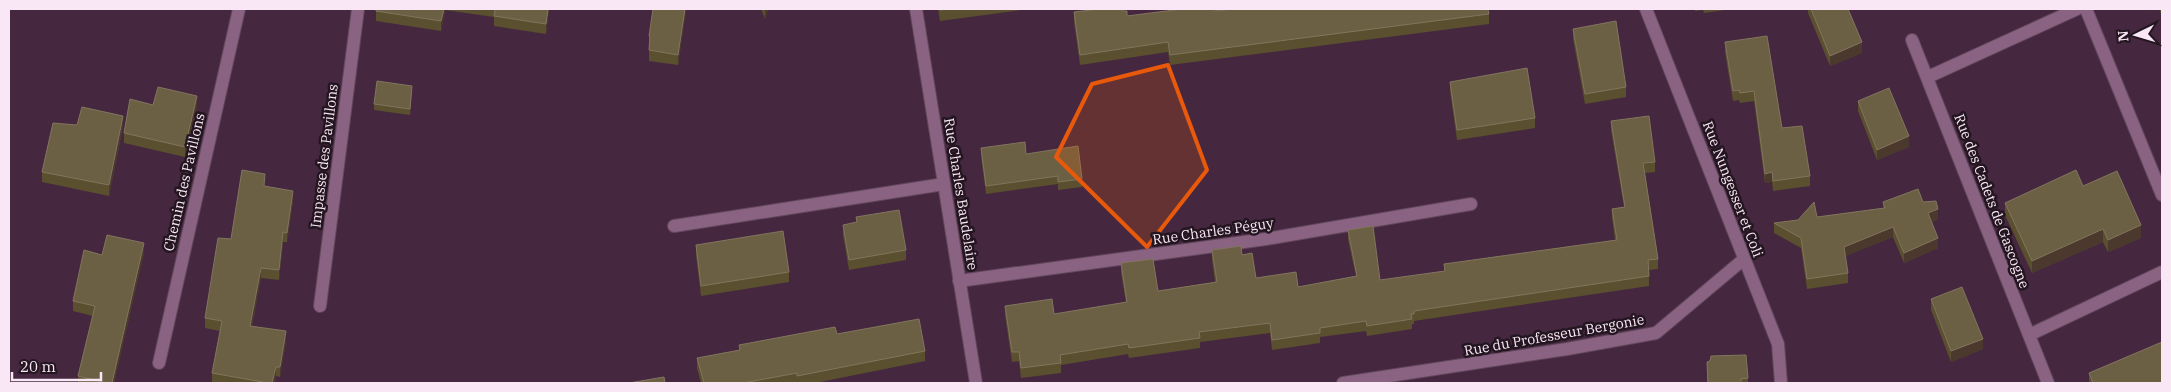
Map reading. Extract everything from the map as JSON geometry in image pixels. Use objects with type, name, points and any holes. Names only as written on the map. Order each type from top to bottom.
[{"type":"street","name":"Chemin des Pavillons","points":[[159,363],[239,9]]},
{"type":"street","name":"Impasse des Pavillons","points":[[320,306],[358,9]]},
{"type":"street","name":"Rue Charles Baudelaire","points":[[916,9],[976,383]]},
{"type":"street","name":"Rue Nungesser et Coli","points":[[1646,9],[1778,344],[1781,383]]},
{"type":"street","points":[[1928,77],[2077,9]]},
{"type":"street","points":[[2086,9],[2162,195]]},
{"type":"street","name":"Rue des Cadets de Gascogne","points":[[1912,40],[2048,383]]},
{"type":"street","points":[[674,226],[944,184]]},
{"type":"street","name":"Rue Charles Péguy","points":[[959,281],[1266,239],[1470,204]]},
{"type":"street","name":"Rue du Professeur Bergonie","points":[[1343,383],[1567,349],[1656,333],[1744,259]]},
{"type":"street","points":[[2029,335],[2162,272]]},
{"type":"highlighted area","points":[[1168,65],[1207,170],[1147,247],[1056,157],[1092,84]]},
{"type":"building","points":[[376,9],[444,9],[441,21],[376,11]]},
{"type":"building","points":[[495,9],[548,9],[546,24],[494,16]]},
{"type":"building","points":[[653,9],[685,9],[678,55],[649,50]]},
{"type":"building","points":[[1123,9],[1123,11],[1127,11],[1127,16],[1182,9],[1213,9],[1214,11],[1233,9],[1488,9],[1489,14],[1170,55],[1168,42],[1080,55],[1074,12]]},
{"type":"building","points":[[1811,9],[1848,9],[1862,42],[1830,56]]},
{"type":"building","points":[[1616,21],[1626,87],[1585,94],[1573,29]]},
{"type":"building","points":[[1767,36],[1782,128],[1802,126],[1810,176],[1773,181],[1772,172],[1765,174],[1754,91],[1740,93],[1739,90],[1733,91],[1725,42]]},
{"type":"building","points":[[1527,68],[1535,118],[1457,130],[1450,82]]},
{"type":"building","points":[[377,81],[412,86],[410,109],[374,104]]},
{"type":"building","points":[[158,87],[197,96],[185,147],[124,133],[130,99],[153,105]]},
{"type":"building","points":[[1889,88],[1909,136],[1877,150],[1858,101]]},
{"type":"building","points":[[82,107],[123,116],[109,185],[42,172],[53,123],[77,125]]},
{"type":"building","points":[[1649,116],[1655,162],[1643,163],[1658,259],[1648,260],[1649,276],[1414,311],[1414,314],[1411,314],[1412,319],[1367,326],[1366,321],[1320,328],[1320,333],[1272,340],[1270,323],[1199,332],[1200,338],[1129,348],[1128,344],[1060,355],[1061,363],[1021,368],[1019,352],[1012,352],[1005,306],[1052,299],[1054,314],[1127,302],[1121,263],[1153,259],[1158,291],[1217,282],[1212,250],[1241,246],[1242,255],[1252,253],[1256,278],[1296,272],[1298,287],[1357,276],[1348,230],[1373,226],[1380,280],[1445,271],[1444,264],[1617,240],[1612,209],[1625,207],[1611,121]]},
{"type":"building","points":[[1025,142],[1026,154],[1078,146],[1082,179],[1058,182],[1058,176],[986,186],[981,148]]},
{"type":"building","points":[[242,170],[265,174],[264,186],[293,191],[287,233],[283,232],[279,270],[261,268],[250,326],[286,331],[280,367],[276,367],[272,383],[212,373],[222,321],[205,318],[218,238],[231,239]]},
{"type":"building","points":[[2076,170],[2083,186],[2117,171],[2141,225],[2108,240],[2103,229],[2032,261],[2005,203]]},
{"type":"building","points":[[1918,189],[1923,202],[1936,201],[1938,209],[1928,213],[1938,238],[1904,253],[1893,227],[1844,247],[1848,273],[1807,279],[1801,238],[1774,223],[1798,220],[1814,202],[1817,217],[1885,208],[1883,202]]},
{"type":"building","points":[[899,210],[906,250],[849,260],[843,225],[857,222],[856,217]]},
{"type":"building","points":[[783,231],[789,272],[701,286],[696,245]]},
{"type":"building","points":[[107,235],[144,243],[112,383],[78,376],[95,306],[73,301],[84,250],[102,255]]},
{"type":"building","points":[[1962,287],[1983,339],[1951,351],[1931,299]]},
{"type":"building","points":[[919,319],[925,351],[797,376],[797,373],[743,383],[704,383],[697,358],[740,350],[739,345],[835,327],[837,334]]},
{"type":"building","points":[[2162,342],[2162,383],[2093,383],[2089,373]]},
{"type":"building","points":[[1746,355],[1748,378],[1741,379],[1741,383],[1708,383],[1707,362],[1710,361],[1711,356]]},
{"type":"building","points":[[664,377],[665,383],[629,383]]}]
